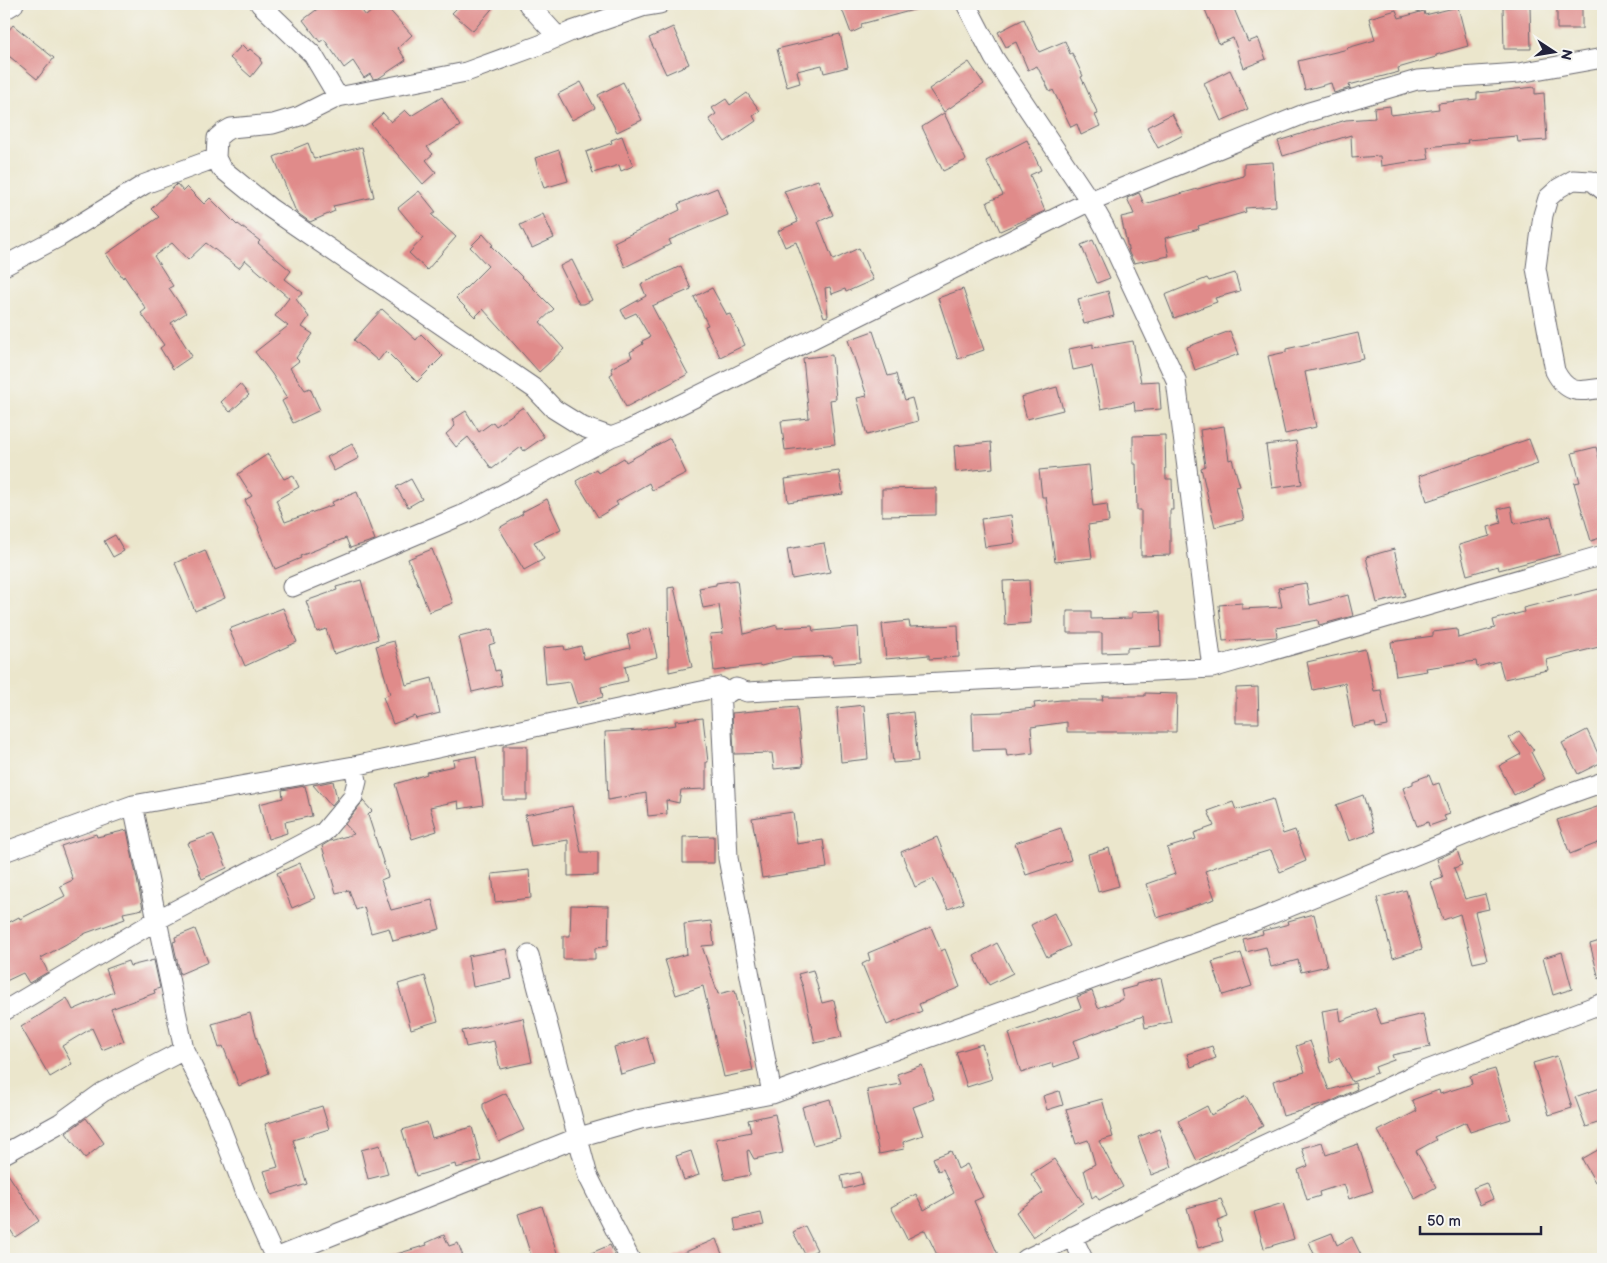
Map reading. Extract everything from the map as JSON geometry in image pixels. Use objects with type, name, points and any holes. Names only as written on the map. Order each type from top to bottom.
[{"type":"street","points":[[4,10],[14,4]]},
{"type":"street","points":[[260,4],[313,55],[338,97]]},
{"type":"street","points":[[528,4],[557,36]]},
{"type":"street","points":[[611,437],[583,427],[554,409],[535,389],[270,208],[221,168],[216,158],[217,138],[231,128],[273,124],[300,116],[338,97],[466,72],[540,45],[557,36],[642,7],[657,4]]},
{"type":"street","points":[[966,4],[994,58],[1090,201],[1104,226],[1176,380],[1212,668]]},
{"type":"street","points":[[292,588],[467,513],[611,437],[627,431],[1090,201],[1309,112],[1417,80],[1519,73],[1603,58]]},
{"type":"street","points":[[4,266],[59,238],[145,184],[216,158]]},
{"type":"street","points":[[1603,190],[1592,181],[1573,180],[1559,188],[1548,198],[1543,215],[1536,268],[1555,371],[1566,386],[1578,392],[1603,388]]},
{"type":"street","points":[[4,852],[133,806],[354,766],[720,687],[728,693],[736,688],[747,692],[1212,668],[1603,555]]},
{"type":"street","points":[[720,687],[728,858],[772,1094]]},
{"type":"street","points":[[4,1011],[156,920],[324,832],[353,797],[357,781],[354,766]]},
{"type":"street","points":[[133,806],[184,1050],[215,1113],[246,1194],[274,1259],[579,1137],[641,1119],[772,1094],[1257,920],[1538,805],[1603,782]]},
{"type":"street","points":[[529,955],[588,1176],[630,1259]]},
{"type":"street","points":[[1026,1259],[1414,1075],[1603,1003]]},
{"type":"street","points":[[4,1154],[60,1123],[103,1092],[184,1050]]},
{"type":"street","points":[[1072,1236],[1083,1259]]},
{"type":"building","points":[[324,4],[357,4],[366,16],[380,4],[384,4],[412,35],[398,48],[406,60],[379,78],[373,79],[370,74],[364,78],[353,61],[344,68],[324,39],[320,42],[303,20]]},
{"type":"building","points":[[461,4],[496,4],[473,31],[452,13]]},
{"type":"building","points":[[840,4],[921,4],[921,8],[861,24],[862,28],[851,33]]},
{"type":"building","points":[[1211,4],[1232,4],[1248,42],[1258,38],[1266,59],[1244,68],[1233,38],[1219,44],[1204,7]]},
{"type":"building","points":[[1557,4],[1582,4],[1582,29],[1557,29]]},
{"type":"building","points":[[1530,6],[1531,49],[1504,49],[1503,7]]},
{"type":"building","points":[[1458,7],[1468,46],[1398,68],[1399,72],[1349,85],[1350,88],[1334,93],[1331,83],[1305,90],[1298,61],[1348,49],[1375,40],[1369,18],[1396,10],[1399,18],[1424,11],[1425,15]]},
{"type":"building","points":[[1024,19],[1039,52],[1065,41],[1083,76],[1081,77],[1098,114],[1095,115],[1100,126],[1081,135],[1077,124],[1071,127],[1053,90],[1050,92],[1037,66],[1028,70],[1016,42],[1006,47],[998,32]]},
{"type":"building","points":[[13,25],[54,58],[37,79],[4,52],[4,36]]},
{"type":"building","points":[[673,27],[689,64],[666,74],[649,38]]},
{"type":"building","points":[[840,34],[848,67],[824,73],[822,65],[797,71],[800,83],[787,87],[777,49]]},
{"type":"building","points":[[242,45],[248,51],[250,49],[261,58],[262,63],[251,77],[230,58]]},
{"type":"building","points":[[969,62],[984,84],[944,112],[929,89]]},
{"type":"building","points":[[1230,70],[1248,109],[1221,121],[1204,83]]},
{"type":"building","points":[[581,82],[595,108],[572,120],[558,94]]},
{"type":"building","points":[[623,82],[642,120],[617,132],[598,95]]},
{"type":"building","points":[[1535,87],[1535,94],[1544,93],[1547,140],[1518,142],[1517,136],[1467,140],[1468,143],[1427,147],[1429,159],[1381,166],[1380,156],[1352,158],[1351,135],[1283,156],[1278,141],[1346,120],[1375,118],[1374,108],[1390,106],[1391,115],[1439,109],[1438,103],[1477,99],[1477,93]]},
{"type":"building","points":[[747,93],[760,111],[753,116],[756,121],[725,142],[709,119],[716,114],[712,108],[726,99],[730,105]]},
{"type":"building","points":[[442,97],[460,126],[427,147],[433,154],[426,160],[436,172],[423,184],[371,124],[383,113],[391,122],[405,110],[411,116]]},
{"type":"building","points":[[944,113],[966,160],[943,171],[922,127]]},
{"type":"building","points":[[1172,114],[1183,135],[1158,148],[1147,127]]},
{"type":"building","points":[[622,136],[633,166],[621,171],[619,165],[593,173],[586,152],[612,143],[611,140]]},
{"type":"building","points":[[1027,140],[1041,170],[1030,175],[1045,211],[1000,231],[987,202],[1003,195],[986,161]]},
{"type":"building","points":[[308,143],[314,159],[362,147],[374,197],[333,206],[335,211],[310,222],[296,212],[274,157]]},
{"type":"building","points":[[559,150],[568,181],[544,188],[535,158]]},
{"type":"building","points":[[1273,162],[1276,206],[1245,208],[1246,212],[1198,226],[1199,229],[1165,238],[1169,256],[1134,263],[1129,253],[1121,217],[1134,214],[1127,198],[1139,193],[1144,204],[1244,176],[1244,164]]},
{"type":"building","points":[[818,180],[833,215],[818,222],[833,260],[859,248],[873,280],[846,292],[845,289],[832,294],[830,287],[825,288],[828,316],[824,317],[796,242],[785,247],[778,231],[798,222],[784,191]]},
{"type":"building","points":[[177,184],[183,191],[187,187],[204,204],[210,198],[237,225],[260,241],[258,243],[291,271],[285,279],[303,293],[296,299],[309,317],[302,327],[313,334],[296,358],[299,361],[290,368],[305,390],[310,388],[320,410],[293,423],[282,401],[287,398],[255,352],[288,326],[275,316],[289,298],[245,260],[239,268],[206,243],[188,260],[172,243],[154,256],[173,286],[169,288],[186,313],[171,323],[192,356],[173,369],[160,348],[164,345],[141,313],[146,309],[124,276],[123,278],[106,254],[159,217],[151,209]]},
{"type":"building","points":[[717,188],[728,215],[669,240],[671,244],[625,267],[614,242],[680,210],[678,204]]},
{"type":"building","points":[[419,191],[436,212],[432,215],[456,237],[427,270],[409,253],[423,238],[398,208]]},
{"type":"building","points":[[543,214],[554,238],[532,248],[520,225]]},
{"type":"building","points":[[483,234],[493,245],[491,246],[554,309],[540,322],[564,349],[539,372],[483,309],[475,317],[456,298],[488,266],[470,247]]},
{"type":"building","points":[[1093,240],[1110,278],[1097,283],[1081,245]]},
{"type":"building","points":[[572,260],[592,300],[584,304],[579,304],[560,266]]},
{"type":"building","points":[[681,266],[691,289],[652,306],[688,374],[626,407],[610,375],[613,373],[611,368],[632,357],[630,352],[643,344],[642,341],[650,337],[636,313],[625,318],[621,310],[646,296],[641,284]]},
{"type":"building","points":[[1235,273],[1240,291],[1215,298],[1217,302],[1174,318],[1165,295],[1207,278],[1209,281]]},
{"type":"building","points":[[712,288],[727,315],[730,314],[745,345],[720,357],[705,326],[708,325],[694,297]]},
{"type":"building","points":[[963,289],[984,350],[958,359],[938,298]]},
{"type":"building","points":[[1108,291],[1114,316],[1084,324],[1078,299]]},
{"type":"building","points":[[382,309],[416,340],[421,334],[443,356],[417,382],[386,351],[378,361],[354,340]]},
{"type":"building","points":[[873,331],[888,376],[896,374],[905,400],[912,398],[918,421],[867,435],[857,398],[867,396],[848,340]]},
{"type":"building","points":[[1230,331],[1239,354],[1195,370],[1187,347]]},
{"type":"building","points":[[1358,333],[1364,359],[1305,372],[1316,427],[1285,434],[1268,356],[1286,352],[1286,349]]},
{"type":"building","points":[[1133,341],[1141,382],[1159,381],[1161,409],[1135,411],[1134,402],[1101,409],[1092,366],[1073,370],[1069,349],[1093,344],[1093,348]]},
{"type":"building","points":[[832,355],[836,399],[830,400],[835,444],[785,450],[781,421],[809,418],[803,358]]},
{"type":"building","points":[[240,384],[249,395],[230,412],[221,402]]},
{"type":"building","points":[[1057,387],[1063,410],[1027,419],[1021,397]]},
{"type":"building","points":[[523,407],[544,437],[524,451],[521,447],[492,469],[468,437],[456,447],[446,434],[455,426],[452,420],[466,411],[479,432],[493,422],[496,426]]},
{"type":"building","points":[[1224,426],[1229,460],[1232,459],[1240,486],[1236,487],[1244,520],[1215,527],[1201,468],[1205,466],[1200,430]]},
{"type":"building","points":[[1165,435],[1166,479],[1172,479],[1173,510],[1170,510],[1170,555],[1141,556],[1141,510],[1137,510],[1136,464],[1133,464],[1133,436]]},
{"type":"building","points":[[670,438],[686,473],[652,490],[649,483],[616,502],[618,505],[598,517],[576,481],[596,469],[598,473],[624,458],[626,462]]},
{"type":"building","points":[[1529,439],[1538,464],[1427,501],[1419,476]]},
{"type":"building","points":[[1296,441],[1302,484],[1272,488],[1266,445]]},
{"type":"building","points":[[991,442],[993,468],[956,472],[954,446]]},
{"type":"building","points":[[352,444],[359,458],[334,471],[327,457]]},
{"type":"building","points":[[1596,447],[1603,473],[1603,537],[1591,541],[1574,483],[1580,482],[1572,453]]},
{"type":"building","points":[[268,454],[284,479],[293,475],[299,487],[276,500],[285,522],[333,505],[332,502],[357,492],[375,540],[350,548],[346,538],[300,556],[301,558],[275,569],[259,528],[245,500],[252,496],[238,474]]},
{"type":"building","points":[[1089,465],[1093,506],[1107,504],[1109,522],[1088,525],[1092,558],[1055,562],[1046,497],[1042,497],[1039,470]]},
{"type":"building","points":[[839,471],[843,494],[788,502],[785,479]]},
{"type":"building","points":[[411,479],[422,499],[408,507],[396,487]]},
{"type":"building","points":[[936,488],[936,515],[882,516],[882,489]]},
{"type":"building","points":[[547,499],[561,529],[534,542],[544,559],[524,570],[499,528],[523,514],[522,512]]},
{"type":"building","points":[[1511,506],[1514,524],[1551,516],[1560,554],[1499,570],[1498,566],[1467,575],[1459,545],[1490,536],[1488,527],[1501,523],[1498,509]]},
{"type":"building","points":[[1011,515],[1015,543],[985,547],[981,519]]},
{"type":"building","points":[[115,535],[124,551],[113,557],[104,541]]},
{"type":"building","points":[[824,543],[830,572],[792,579],[787,549]]},
{"type":"building","points":[[432,549],[453,603],[429,612],[408,559]]},
{"type":"building","points":[[1394,549],[1405,596],[1377,603],[1366,557]]},
{"type":"building","points":[[205,550],[225,598],[195,611],[175,563]]},
{"type":"building","points":[[361,580],[378,639],[334,654],[326,629],[317,632],[306,601],[337,590],[336,587]]},
{"type":"building","points":[[737,580],[744,634],[777,625],[777,628],[812,626],[813,631],[858,627],[860,662],[833,664],[832,656],[792,658],[761,666],[714,671],[710,634],[723,633],[719,605],[703,608],[699,588]]},
{"type":"building","points":[[1029,580],[1031,623],[1005,625],[1003,581]]},
{"type":"building","points":[[1306,583],[1310,605],[1348,595],[1353,616],[1319,625],[1318,620],[1276,628],[1277,637],[1223,641],[1219,605],[1242,603],[1242,609],[1282,607],[1278,588]]},
{"type":"building","points":[[674,587],[692,667],[669,672],[668,588]]},
{"type":"building","points":[[1603,588],[1603,618],[1599,619],[1603,646],[1546,660],[1548,670],[1504,679],[1499,661],[1477,667],[1476,661],[1426,668],[1427,671],[1396,676],[1391,642],[1433,636],[1433,632],[1457,629],[1458,638],[1495,628],[1493,620],[1524,612],[1523,608]]},
{"type":"building","points":[[283,608],[297,642],[245,666],[229,629]]},
{"type":"building","points":[[1067,611],[1091,611],[1091,619],[1132,618],[1132,612],[1160,611],[1161,646],[1127,648],[1127,652],[1102,653],[1102,633],[1067,633]]},
{"type":"building","points":[[909,621],[910,627],[958,625],[959,657],[929,659],[929,655],[886,659],[882,624]]},
{"type":"building","points":[[650,628],[657,657],[625,666],[628,681],[601,687],[603,697],[577,704],[570,682],[546,685],[543,648],[564,646],[565,650],[581,646],[584,659],[630,648],[627,635]]},
{"type":"building","points":[[492,629],[495,643],[489,645],[495,671],[499,670],[502,685],[472,692],[459,637]]},
{"type":"building","points":[[394,641],[406,685],[432,678],[440,713],[416,719],[415,716],[393,724],[383,697],[390,694],[376,646]]},
{"type":"building","points":[[1365,649],[1374,691],[1381,690],[1388,726],[1376,728],[1375,723],[1353,727],[1345,683],[1313,690],[1307,662]]},
{"type":"building","points":[[1258,687],[1259,723],[1236,723],[1236,688]]},
{"type":"building","points":[[1145,693],[1177,694],[1176,732],[1067,732],[1067,722],[1031,727],[1033,753],[1007,756],[1006,749],[973,750],[972,713],[1035,708],[1034,703],[1061,700],[1103,700],[1102,696],[1145,696]]},
{"type":"building","points":[[864,705],[868,759],[841,762],[837,708]]},
{"type":"building","points":[[797,707],[803,766],[774,769],[772,753],[734,754],[732,713]]},
{"type":"building","points":[[913,712],[918,761],[893,763],[888,715]]},
{"type":"building","points":[[703,718],[708,762],[706,762],[706,789],[681,790],[679,803],[666,800],[667,814],[648,816],[646,793],[608,800],[605,732],[676,725],[675,721]]},
{"type":"building","points":[[1587,730],[1602,762],[1578,774],[1562,743]]},
{"type":"building","points":[[1519,731],[1534,750],[1531,752],[1545,779],[1514,795],[1499,766],[1521,754],[1509,738]]},
{"type":"building","points":[[503,746],[527,746],[527,800],[503,800]]},
{"type":"building","points":[[476,756],[483,805],[459,809],[458,801],[430,807],[437,831],[412,839],[395,784],[427,774],[426,772],[454,766],[453,760]]},
{"type":"building","points":[[1429,775],[1433,785],[1439,783],[1450,814],[1444,816],[1446,820],[1429,826],[1428,822],[1417,826],[1403,788],[1413,784],[1413,781]]},
{"type":"building","points":[[333,781],[337,799],[331,806],[313,785]]},
{"type":"building","points":[[305,786],[312,816],[285,822],[287,833],[268,839],[259,804],[283,798],[282,790]]},
{"type":"building","points":[[1363,795],[1375,832],[1349,841],[1336,805]]},
{"type":"building","points":[[1273,799],[1283,834],[1295,830],[1306,861],[1280,872],[1271,850],[1205,871],[1215,899],[1157,918],[1146,884],[1175,874],[1167,848],[1196,839],[1194,833],[1214,826],[1208,811],[1233,802],[1236,810]]},
{"type":"building","points":[[363,801],[372,811],[368,815],[388,877],[381,880],[391,910],[432,900],[440,929],[393,941],[389,928],[371,933],[364,907],[356,910],[349,890],[336,893],[322,846],[330,841],[354,834],[345,824]]},
{"type":"building","points":[[1603,805],[1603,841],[1570,854],[1557,820]]},
{"type":"building","points":[[572,806],[581,852],[598,852],[598,875],[568,876],[568,840],[531,846],[525,815]]},
{"type":"building","points":[[793,812],[797,844],[823,840],[827,868],[762,878],[752,818]]},
{"type":"building","points":[[1061,828],[1071,860],[1026,875],[1015,843]]},
{"type":"building","points":[[127,830],[143,909],[123,913],[125,919],[86,933],[41,958],[48,972],[29,983],[23,973],[4,982],[4,925],[65,896],[60,886],[73,880],[61,846],[96,834],[97,837]]},
{"type":"building","points":[[213,834],[227,868],[202,879],[188,843]]},
{"type":"building","points":[[714,836],[714,863],[683,863],[683,837]]},
{"type":"building","points":[[937,837],[964,903],[948,909],[933,879],[915,887],[901,852]]},
{"type":"building","points":[[1109,848],[1119,886],[1098,892],[1088,854]]},
{"type":"building","points":[[1457,850],[1462,865],[1454,868],[1465,899],[1485,894],[1489,909],[1475,912],[1487,960],[1473,963],[1460,914],[1443,920],[1431,882],[1443,878],[1437,859]]},
{"type":"building","points":[[300,863],[315,898],[292,908],[277,873]]},
{"type":"building","points":[[529,870],[531,898],[495,902],[492,874]]},
{"type":"building","points":[[1406,890],[1422,949],[1393,958],[1377,898]]},
{"type":"building","points":[[571,905],[609,906],[608,946],[595,948],[595,959],[563,959],[563,936],[570,936]]},
{"type":"building","points":[[1054,913],[1070,946],[1047,957],[1031,925]]},
{"type":"building","points":[[1314,914],[1327,966],[1301,972],[1298,960],[1271,967],[1266,947],[1246,952],[1243,939],[1263,934],[1262,931],[1289,924],[1288,921]]},
{"type":"building","points":[[711,921],[714,945],[702,946],[718,994],[735,990],[753,1071],[724,1077],[703,986],[676,995],[665,960],[687,954],[684,924]]},
{"type":"building","points":[[931,927],[941,951],[945,949],[960,987],[919,1004],[922,1011],[887,1025],[862,964],[870,960],[868,953]]},
{"type":"building","points":[[195,929],[208,962],[180,974],[173,942],[176,941],[175,937]]},
{"type":"building","points":[[1603,940],[1603,978],[1599,979],[1590,944]]},
{"type":"building","points":[[997,943],[1013,973],[989,985],[974,956]]},
{"type":"building","points":[[506,949],[512,979],[473,987],[468,956]]},
{"type":"building","points":[[1562,952],[1572,989],[1553,995],[1543,958]]},
{"type":"building","points":[[1241,953],[1252,986],[1223,995],[1212,962]]},
{"type":"building","points":[[154,960],[160,988],[154,990],[155,993],[111,1009],[124,1041],[102,1050],[92,1028],[62,1046],[72,1064],[50,1077],[21,1027],[67,998],[73,1010],[114,992],[106,969],[128,961],[130,966]]},
{"type":"building","points":[[813,970],[822,1003],[834,1000],[842,1037],[815,1043],[803,987],[798,974]]},
{"type":"building","points":[[425,976],[438,1021],[411,1029],[398,984]]},
{"type":"building","points":[[1161,978],[1171,1022],[1145,1028],[1143,1016],[1073,1041],[1079,1058],[1054,1067],[1053,1063],[1021,1073],[1009,1033],[1081,1008],[1077,997],[1092,991],[1098,1008],[1123,999],[1121,990]]},
{"type":"building","points":[[1339,1008],[1341,1021],[1375,1008],[1381,1024],[1423,1014],[1430,1047],[1392,1055],[1394,1060],[1375,1067],[1377,1073],[1352,1082],[1339,1058],[1330,1063],[1322,1011]]},
{"type":"building","points":[[250,1013],[269,1073],[239,1086],[223,1046],[219,1048],[212,1024]]},
{"type":"building","points":[[523,1018],[532,1062],[500,1069],[494,1041],[466,1047],[462,1031]]},
{"type":"building","points":[[647,1037],[654,1064],[621,1074],[614,1047]]},
{"type":"building","points":[[1310,1041],[1329,1090],[1355,1083],[1357,1089],[1328,1103],[1283,1116],[1273,1081],[1305,1072],[1296,1046]]},
{"type":"building","points":[[982,1044],[992,1079],[967,1087],[956,1052]]},
{"type":"building","points":[[1212,1046],[1216,1058],[1191,1067],[1187,1054]]},
{"type":"building","points":[[1557,1056],[1572,1108],[1549,1115],[1533,1063]]},
{"type":"building","points":[[922,1065],[934,1099],[913,1107],[923,1135],[903,1142],[904,1149],[879,1154],[867,1090],[901,1084],[897,1074]]},
{"type":"building","points":[[1495,1069],[1511,1119],[1470,1132],[1466,1122],[1434,1137],[1436,1140],[1416,1151],[1436,1187],[1415,1199],[1378,1131],[1417,1111],[1412,1100],[1439,1090],[1440,1094],[1472,1084],[1470,1076]]},
{"type":"building","points":[[1603,1087],[1603,1121],[1586,1127],[1575,1097]]},
{"type":"building","points":[[1059,1091],[1063,1105],[1047,1110],[1043,1096]]},
{"type":"building","points":[[506,1093],[524,1130],[499,1142],[483,1109],[483,1104]]},
{"type":"building","points":[[1246,1096],[1263,1126],[1197,1161],[1178,1121],[1207,1106],[1211,1115]]},
{"type":"building","points":[[830,1099],[840,1138],[813,1145],[802,1107]]},
{"type":"building","points":[[1102,1099],[1113,1137],[1099,1141],[1123,1187],[1099,1200],[1096,1195],[1092,1198],[1084,1170],[1095,1164],[1088,1140],[1076,1144],[1066,1109]]},
{"type":"building","points":[[322,1106],[329,1129],[293,1140],[307,1184],[272,1195],[264,1171],[278,1167],[265,1124]]},
{"type":"building","points":[[775,1114],[783,1153],[754,1159],[749,1150],[747,1151],[750,1175],[725,1180],[716,1139],[751,1132],[748,1120]]},
{"type":"building","points":[[86,1118],[104,1143],[85,1158],[66,1133]]},
{"type":"building","points":[[427,1122],[432,1138],[472,1127],[481,1161],[456,1168],[455,1164],[416,1176],[402,1130]]},
{"type":"building","points":[[1159,1129],[1172,1167],[1151,1175],[1138,1137]]},
{"type":"building","points":[[1322,1142],[1326,1155],[1358,1144],[1373,1191],[1349,1199],[1344,1184],[1319,1192],[1320,1196],[1307,1200],[1298,1170],[1308,1166],[1302,1148]]},
{"type":"building","points":[[380,1145],[388,1174],[368,1179],[361,1150]]},
{"type":"building","points":[[1603,1147],[1603,1177],[1595,1182],[1582,1159]]},
{"type":"building","points":[[691,1151],[699,1175],[684,1180],[676,1156]]},
{"type":"building","points":[[951,1151],[958,1169],[967,1164],[983,1197],[974,1201],[1000,1259],[939,1259],[925,1230],[907,1239],[891,1207],[916,1194],[924,1210],[954,1193],[943,1169],[938,1171],[933,1158]]},
{"type":"building","points":[[1054,1159],[1083,1203],[1033,1237],[1016,1212],[1043,1193],[1031,1174]]},
{"type":"building","points":[[4,1168],[39,1221],[15,1237],[4,1220]]},
{"type":"building","points":[[860,1172],[863,1184],[844,1189],[841,1176]]},
{"type":"building","points":[[1486,1183],[1493,1199],[1480,1205],[1473,1188]]},
{"type":"building","points":[[1221,1199],[1228,1217],[1217,1221],[1223,1241],[1198,1248],[1187,1208]]},
{"type":"building","points":[[1283,1203],[1294,1239],[1264,1248],[1254,1212]]},
{"type":"building","points":[[542,1206],[559,1259],[532,1259],[518,1214]]},
{"type":"building","points":[[761,1213],[764,1225],[736,1231],[734,1219]]},
{"type":"building","points":[[805,1226],[817,1250],[806,1256],[793,1232]]},
{"type":"building","points":[[1332,1233],[1337,1245],[1352,1237],[1363,1259],[1316,1259],[1309,1242]]},
{"type":"building","points":[[444,1235],[449,1246],[458,1243],[464,1259],[391,1259],[390,1256],[427,1245],[426,1243]]},
{"type":"building","points":[[716,1239],[724,1259],[669,1259]]},
{"type":"building","points":[[610,1245],[617,1259],[577,1259]]}]
